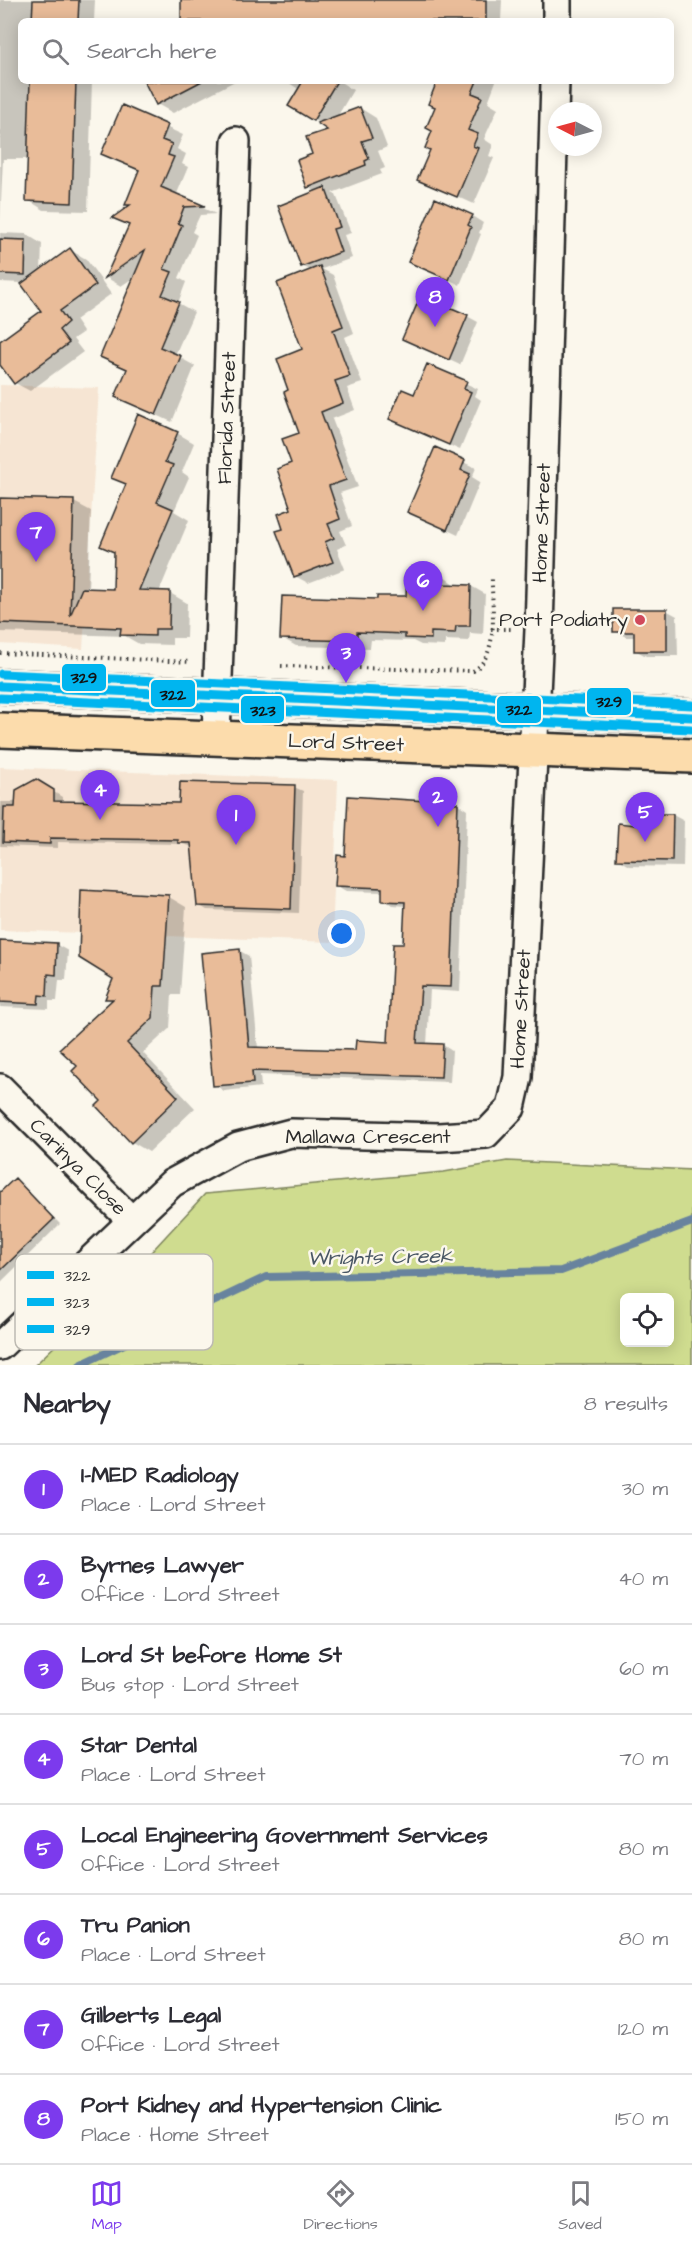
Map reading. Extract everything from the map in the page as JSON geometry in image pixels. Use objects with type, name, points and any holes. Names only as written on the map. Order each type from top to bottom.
[{"type":"main road","points":[[0,686],[536,708],[692,717]]},
{"type":"main road","name":"Lord Street","points":[[0,730],[692,756]]},
{"type":"street","points":[[556,18],[557,0]]},
{"type":"street","name":"Home Street","points":[[486,1134],[512,1108],[518,1077],[535,749],[555,84]]},
{"type":"street","name":"Florida Street","points":[[216,738],[236,141]]},
{"type":"street","name":"Carinya Close","points":[[0,1088],[132,1221]]},
{"type":"street","name":"Mallawa Crescent","points":[[97,1254],[172,1183],[238,1147],[291,1133],[439,1137],[486,1134]]},
{"type":"street","name":"Mallawa Crescent","points":[[0,1346],[15,1332]]},
{"type":"path","points":[[270,666],[473,671],[484,664],[490,650],[492,577]]},
{"type":"path","points":[[491,629],[498,629]]},
{"type":"path","points":[[0,653],[193,662]]},
{"type":"shaded area","points":[[0,385],[99,388],[83,649],[0,644]]},
{"type":"shaded area","points":[[0,767],[338,780],[332,942],[0,930]]},
{"type":"green space","points":[[507,1161],[692,1170],[692,1365],[35,1365],[51,1350],[213,1350],[213,1254],[149,1254],[205,1194],[444,1172]]},
{"type":"building","points":[[33,0],[79,0],[78,18],[32,18]]},
{"type":"building","points":[[181,0],[486,0],[486,18],[181,18]]},
{"type":"building","points":[[30,84],[76,84],[72,203],[26,201]]},
{"type":"building","points":[[146,84],[196,84],[156,105]]},
{"type":"building","points":[[301,84],[335,84],[313,121],[288,106]]},
{"type":"building","points":[[436,84],[476,84],[472,93],[482,97],[468,130],[478,134],[473,146],[478,148],[457,197],[417,180],[430,150],[425,148],[432,131],[426,128],[435,107],[428,104]]},
{"type":"building","points":[[122,105],[168,125],[162,140],[172,144],[168,155],[174,157],[161,187],[205,206],[184,207],[178,223],[182,225],[164,269],[172,272],[162,295],[179,302],[160,347],[181,356],[156,415],[115,397],[127,369],[100,357],[145,250],[105,278],[129,225],[112,218],[130,205],[125,205],[139,170],[101,154]]},
{"type":"building","points":[[360,107],[372,138],[362,141],[369,159],[365,161],[366,165],[307,188],[297,160],[312,154],[306,137],[327,130],[317,123]]},
{"type":"building","points":[[325,187],[340,227],[333,229],[341,252],[301,267],[278,206]]},
{"type":"building","points":[[435,198],[473,215],[468,225],[471,227],[449,280],[408,262]]},
{"type":"building","points":[[0,239],[26,240],[25,275],[0,274]]},
{"type":"building","points":[[70,248],[96,285],[60,311],[68,322],[59,330],[69,343],[14,384],[0,365],[0,341],[41,311],[21,284]]},
{"type":"building","points":[[320,266],[343,326],[333,330],[350,376],[335,381],[343,403],[321,412],[346,480],[329,486],[340,519],[328,524],[334,538],[325,542],[333,562],[294,577],[276,531],[283,529],[278,514],[291,509],[277,469],[291,463],[282,439],[299,433],[284,392],[288,390],[277,359],[302,349],[277,283]]},
{"type":"building","points":[[421,295],[468,315],[449,360],[402,339]]},
{"type":"building","points":[[427,364],[467,381],[464,389],[471,392],[449,445],[389,419],[402,389],[414,394]]},
{"type":"building","points":[[138,414],[178,432],[165,462],[173,465],[157,502],[173,509],[139,590],[170,591],[169,629],[155,629],[155,636],[120,635],[121,628],[0,623],[0,498],[74,500],[70,616],[82,588],[113,589],[114,552],[100,546],[126,484],[111,478]]},
{"type":"building","points":[[435,447],[465,460],[461,470],[470,474],[447,530],[407,512]]},
{"type":"building","points":[[407,572],[443,573],[443,584],[471,585],[470,626],[456,626],[455,633],[431,632],[431,639],[405,638],[405,634],[357,632],[357,641],[280,639],[282,596],[377,599],[377,596],[406,596]]},
{"type":"building","name":"Port Podiatry","points":[[613,609],[667,609],[667,651],[634,651],[634,632],[613,632]]},
{"type":"building","points":[[36,779],[54,790],[54,801],[179,803],[180,782],[295,785],[291,909],[197,906],[191,843],[178,843],[178,840],[50,838],[50,844],[3,842],[4,807],[15,807],[16,790]]},
{"type":"building","points":[[348,796],[458,803],[451,987],[421,986],[417,1043],[443,1044],[441,1077],[252,1071],[253,1083],[213,1086],[201,953],[240,949],[249,1047],[355,1050],[356,1040],[388,1042],[393,944],[403,944],[405,902],[382,901],[382,888],[335,886],[337,855],[345,856]]},
{"type":"building","points":[[637,814],[673,814],[672,861],[616,860],[618,823],[635,825]]},
{"type":"building","points":[[81,890],[169,895],[163,986],[155,986],[153,1018],[127,1043],[178,1097],[131,1143],[96,1106],[101,1101],[72,1071],[77,1066],[59,1049],[113,999],[105,999],[113,979],[79,958]]},
{"type":"building","points":[[0,940],[57,943],[56,975],[48,974],[47,996],[39,995],[38,1004],[0,1002]]},
{"type":"building","points":[[15,1178],[54,1219],[15,1254],[0,1271],[0,1192]]},
{"type":"waterway","name":"Wrights Creek","points":[[213,1302],[266,1277],[561,1271],[692,1222]]},
{"type":"waterway","name":"Wrights Creek","points":[[80,1365],[112,1350]]},
{"type":"transit line","name":"329","points":[[1,674],[692,705]]},
{"type":"transit line","name":"322","points":[[0,686],[692,717]]},
{"type":"transit line","name":"323","points":[[0,698],[691,729]]},
{"type":"place","name":"Port Kidney and Hypertension Clinic","points":[[435,327]]},
{"type":"place","name":"Gilberts Legal","points":[[36,562]]},
{"type":"place","name":"Tru Panion","points":[[423,611]]},
{"type":"place","name":"Port Podiatry","points":[[640,620]]},
{"type":"place","name":"Lord St before Home St","points":[[346,683]]},
{"type":"place","name":"Star Dental","points":[[100,820]]},
{"type":"place","name":"Byrnes Lawyer","points":[[438,827]]},
{"type":"place","name":"Local Engineering Government Services","points":[[645,842]]},
{"type":"place","name":"I-MED Radiology","points":[[236,845]]}]
